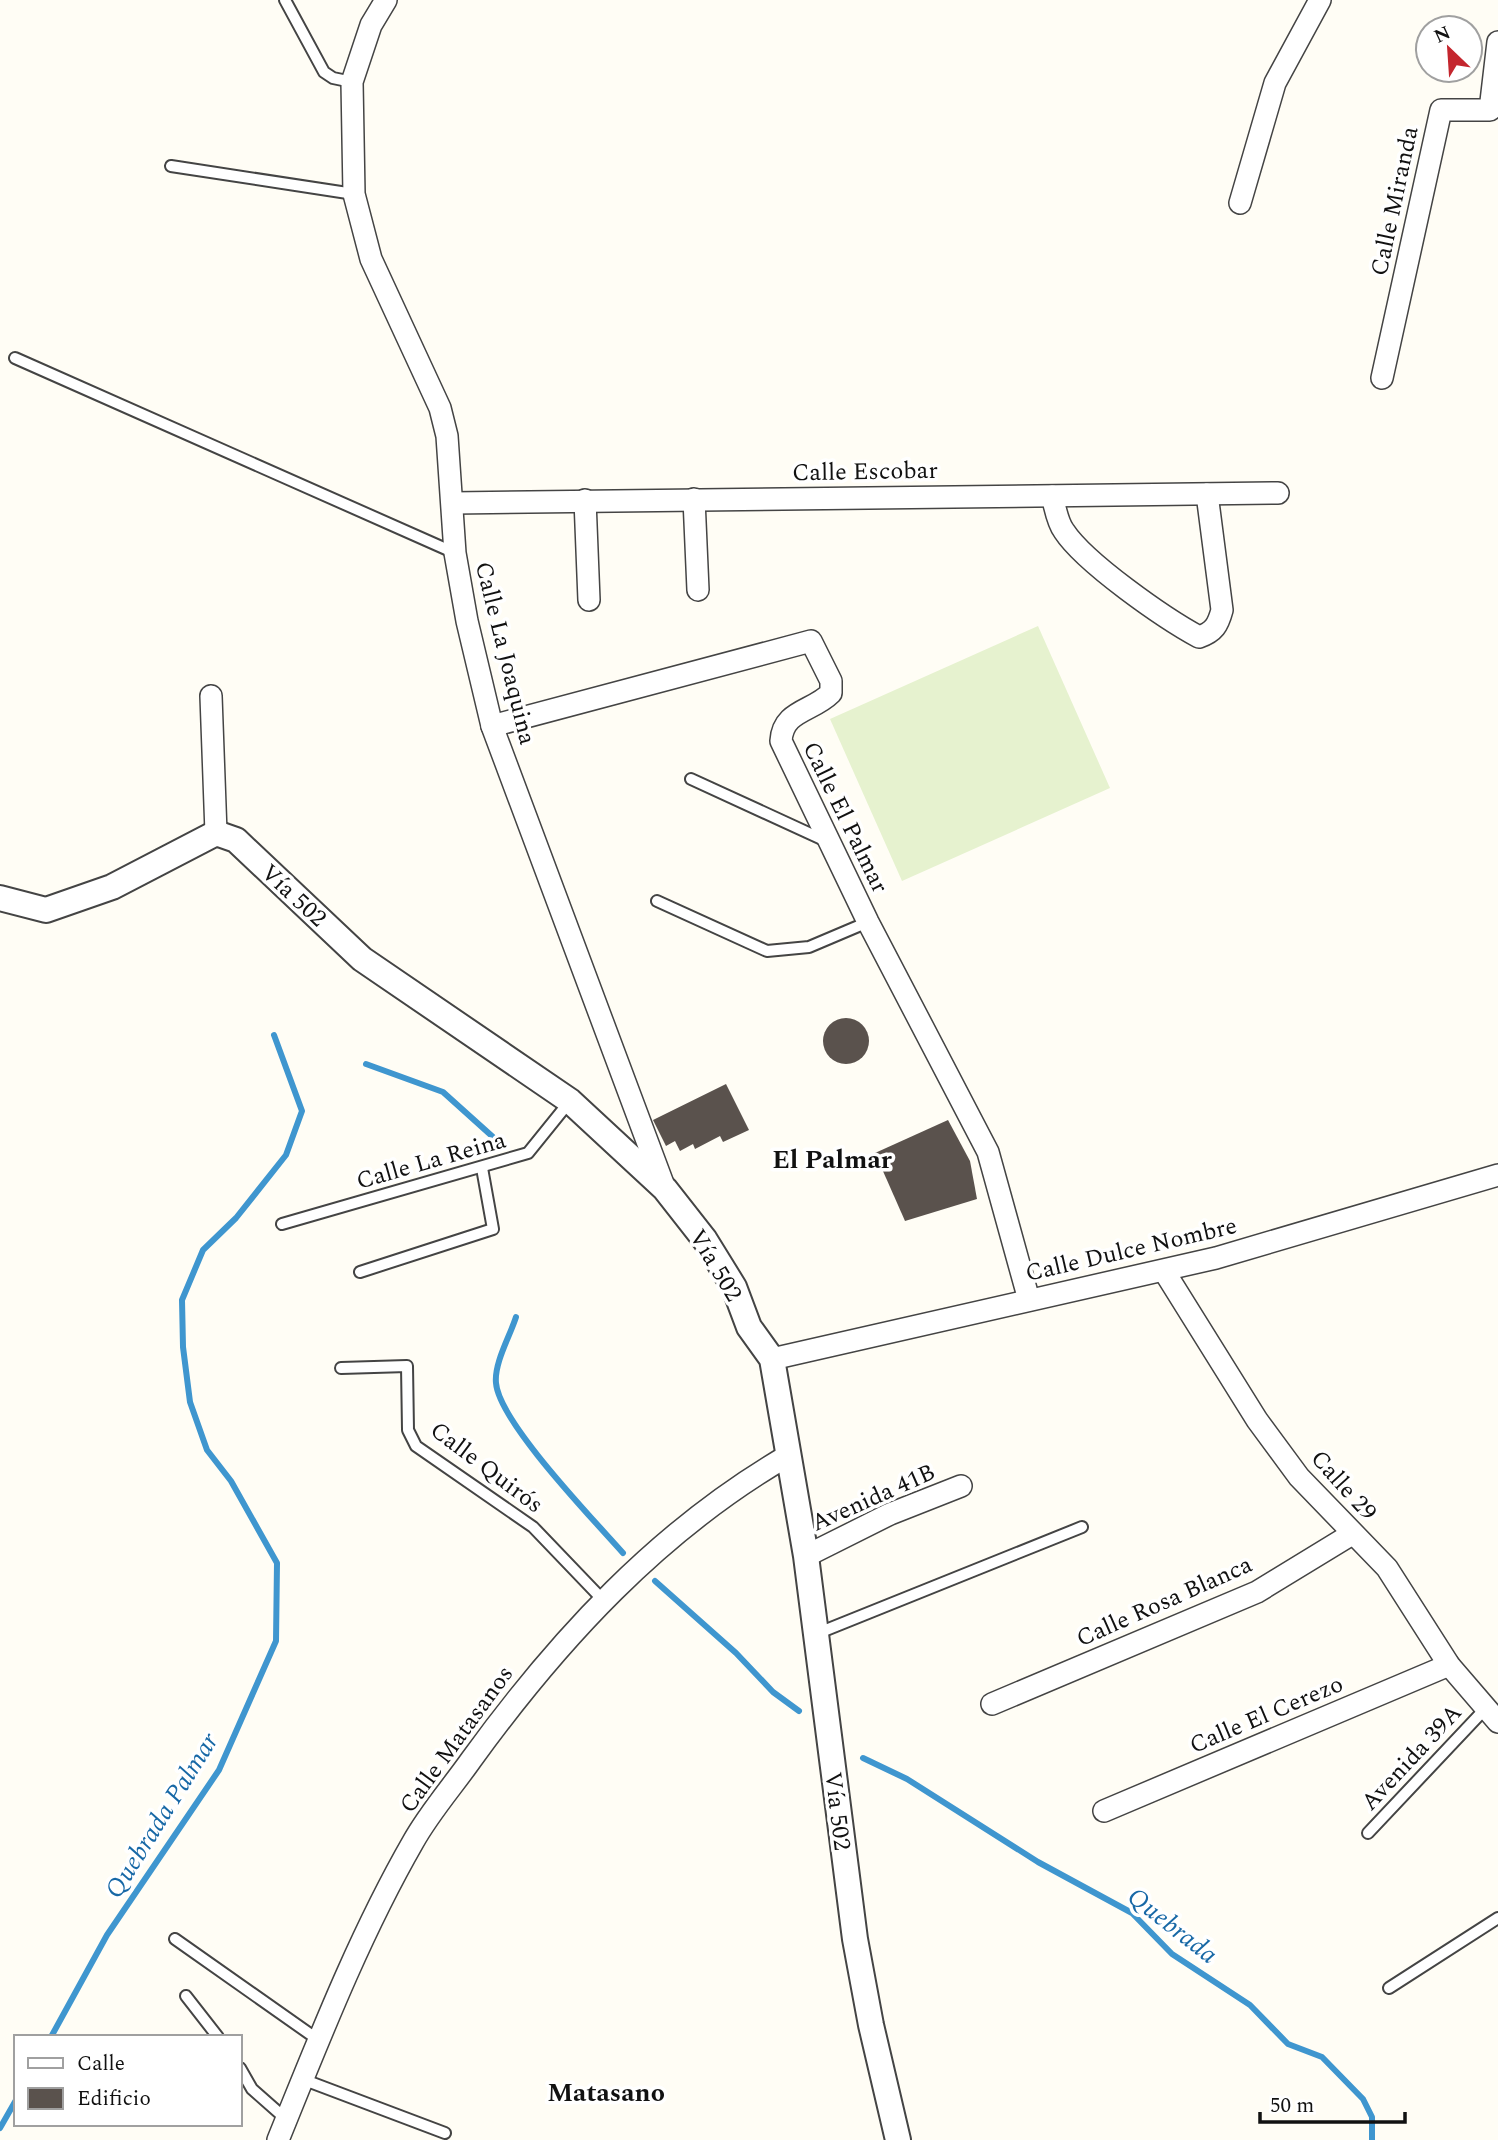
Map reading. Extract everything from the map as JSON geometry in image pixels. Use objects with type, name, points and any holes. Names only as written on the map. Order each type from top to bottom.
[{"type":"street","name":"Calle La Joaquina","points":[[386,0],[371,25],[352,82],[354,194],[371,259],[440,408],[447,436],[455,553],[467,621],[492,726],[666,1189]]},
{"type":"street","points":[[1240,203],[1275,83],[1320,0]]},
{"type":"street","name":"Calle Miranda","points":[[1382,378],[1441,110],[1490,110],[1498,42]]},
{"type":"street","name":"Calle Escobar","points":[[453,503],[1278,493]]},
{"type":"street","points":[[1052,496],[1063,531],[1094,561],[1175,624],[1199,637],[1210,633],[1218,624],[1222,610],[1207,494]]},
{"type":"street","points":[[694,499],[698,590]]},
{"type":"street","points":[[585,500],[589,600]]},
{"type":"street","name":"Calle El Palmar","points":[[492,726],[811,641],[831,681],[831,693],[822,702],[791,715],[782,728],[781,741],[868,922],[988,1152],[1029,1300]]},
{"type":"street","points":[[0,898],[46,910],[112,887],[216,833],[211,696]]},
{"type":"street","name":"Vía 502","points":[[216,833],[236,840],[362,959],[570,1101],[666,1189],[705,1240],[734,1287],[749,1327],[772,1359],[806,1556],[855,1939],[871,2025],[898,2140]]},
{"type":"street","name":"Calle Dulce Nombre","points":[[772,1359],[1164,1271],[1498,1175]]},
{"type":"street","name":"Calle 29","points":[[1164,1271],[1257,1420],[1299,1477],[1387,1568],[1449,1665],[1491,1716]]},
{"type":"street","name":"Calle Matasanos","points":[[278,2140],[317,2039],[414,1839],[524,1687],[603,1600],[694,1517],[746,1480],[789,1455]]},
{"type":"street","name":"Avenida 41B","points":[[806,1556],[890,1514],[961,1486]]},
{"type":"street","name":"Calle Rosa Blanca","points":[[992,1704],[1257,1592],[1352,1534]]},
{"type":"street","name":"Calle El Cerezo","points":[[1104,1811],[1449,1665]]},
{"type":"lane","points":[[285,0],[324,72],[333,78],[352,82]]},
{"type":"lane","points":[[171,166],[354,194]]},
{"type":"lane","points":[[15,358],[455,553]]},
{"type":"lane","points":[[691,779],[829,843]]},
{"type":"lane","points":[[657,901],[767,951],[809,947],[868,922]]},
{"type":"lane","name":"Calle La Reina","points":[[282,1224],[527,1153],[570,1101]]},
{"type":"lane","points":[[360,1272],[493,1229],[482,1168]]},
{"type":"lane","name":"Calle Quirós","points":[[341,1368],[407,1366],[408,1430],[416,1446],[533,1527],[603,1600]]},
{"type":"lane","points":[[816,1634],[1082,1527]]},
{"type":"lane","name":"Avenida 39A","points":[[1368,1833],[1491,1716]]},
{"type":"lane","points":[[1389,1988],[1498,1917]]},
{"type":"lane","points":[[175,1939],[317,2039]]},
{"type":"lane","points":[[186,1996],[216,2035]]},
{"type":"lane","points":[[242,2071],[253,2089],[286,2119]]},
{"type":"lane","points":[[302,2079],[445,2133]]},
{"type":"green space","points":[[1038,626],[1110,788],[902,881],[830,719]]},
{"type":"building","points":[[846,1018],[862,1025],[869,1041],[862,1057],[846,1064],[830,1057],[823,1041],[830,1025]]},
{"type":"building","points":[[726,1084],[749,1130],[723,1142],[720,1136],[695,1149],[693,1144],[680,1151],[675,1141],[666,1146],[653,1120]]},
{"type":"building","points":[[948,1120],[970,1161],[977,1199],[905,1221],[875,1153]]},
{"type":"waterway","points":[[52,2035],[107,1935],[219,1770],[276,1641],[277,1563],[231,1481],[207,1450],[190,1402],[183,1347],[182,1300],[203,1250],[236,1218],[286,1155],[302,1111],[274,1035]]},
{"type":"waterway","points":[[366,1064],[443,1092],[493,1137]]},
{"type":"waterway","points":[[516,1317],[497,1367],[496,1383],[501,1400],[530,1445],[623,1553]]},
{"type":"waterway","points":[[655,1581],[736,1653],[773,1692],[799,1711]]},
{"type":"waterway","name":"Quebrada","points":[[863,1758],[907,1779],[1038,1862],[1132,1913],[1172,1954],[1250,2005],[1288,2044],[1322,2057],[1363,2099],[1372,2117],[1372,2140]]},
{"type":"waterway","name":"Quebrada Palmar","points":[[0,2128],[14,2104]]},
{"type":"district","name":"El Palmar","points":[[832,1159]]},
{"type":"district","name":"Matasano","points":[[606,2092]]}]
